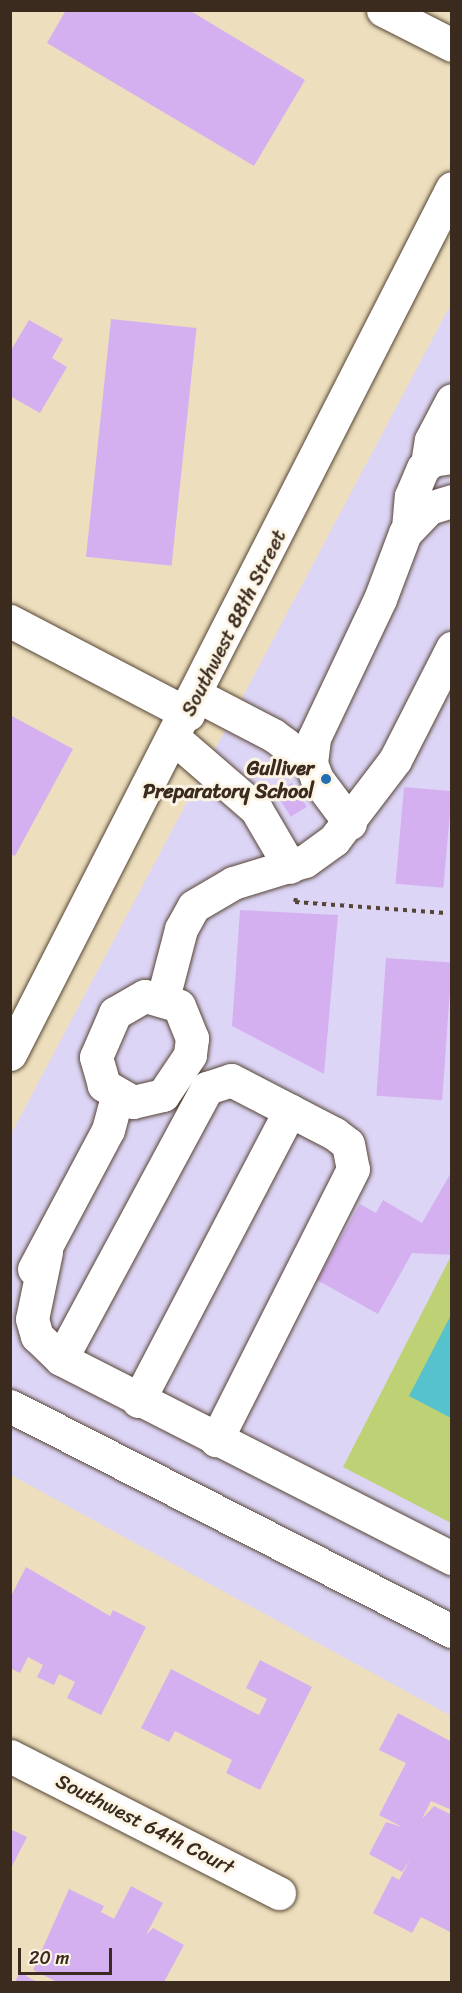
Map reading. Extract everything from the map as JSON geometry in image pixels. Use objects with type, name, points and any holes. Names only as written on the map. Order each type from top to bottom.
[{"type":"street","points":[[383,10],[452,45]]},
{"type":"street","name":"Southwest 88th Street","points":[[10,1054],[187,716],[452,188]]},
{"type":"street","points":[[311,763],[324,710],[380,598],[408,528],[412,489],[439,461],[431,440],[452,400]]},
{"type":"street","points":[[408,528],[429,508],[452,501]]},
{"type":"street","points":[[10,621],[187,716],[273,735],[311,763],[350,823]]},
{"type":"street","points":[[163,998],[181,929],[194,906],[232,883],[293,879],[350,823],[395,759],[452,648]]},
{"type":"street","points":[[187,716],[256,809],[293,879]]},
{"type":"street","points":[[61,1359],[195,1079],[192,1038],[188,1021],[179,1006],[163,998],[145,996],[129,1003],[105,1028],[97,1070],[117,1095],[150,1102],[195,1079],[231,1080],[290,1110],[348,1144],[353,1169],[216,1440]]},
{"type":"street","points":[[10,1301],[46,1252],[108,1130],[117,1095]]},
{"type":"street","points":[[138,1401],[290,1110]]},
{"type":"street","points":[[46,1252],[32,1319],[37,1336],[61,1359],[138,1401],[452,1558]]},
{"type":"street","points":[[10,1406],[452,1631]]},
{"type":"street","name":"Southwest 64th Court","points":[[10,1756],[279,1893]]},
{"type":"path","points":[[293,879],[295,902],[446,913]]},
{"type":"shaded area","name":"Gulliver Preparatory School","points":[[451,304],[451,1716],[11,1475],[11,1134]]},
{"type":"green space","points":[[451,1256],[451,1523],[343,1467]]},
{"type":"water","points":[[451,1315],[451,1418],[409,1396]]},
{"type":"building","points":[[66,10],[189,10],[305,80],[254,166],[47,43]]},
{"type":"building","points":[[111,319],[197,328],[172,566],[86,557]]},
{"type":"building","points":[[29,320],[63,339],[52,358],[67,367],[40,413],[10,396],[10,352]]},
{"type":"building","points":[[10,715],[73,749],[15,856],[10,854]]},
{"type":"building","points":[[292,783],[307,807],[291,817],[276,793]]},
{"type":"building","points":[[404,787],[452,791],[443,888],[396,884]]},
{"type":"building","points":[[240,910],[338,915],[324,1074],[232,1026]]},
{"type":"building","points":[[386,958],[452,963],[442,1100],[376,1096]]},
{"type":"building","points":[[452,1171],[452,1255],[412,1253],[378,1314],[317,1280],[360,1204],[376,1213],[383,1200],[422,1223]]},
{"type":"building","points":[[26,1567],[110,1616],[113,1610],[146,1627],[101,1715],[67,1698],[75,1682],[59,1674],[54,1685],[37,1677],[43,1665],[28,1657],[20,1673],[10,1668],[10,1598]]},
{"type":"building","points":[[260,1660],[312,1687],[260,1790],[226,1773],[232,1760],[175,1731],[169,1742],[141,1728],[171,1669],[259,1715],[267,1699],[246,1688]]},
{"type":"building","points":[[398,1713],[452,1742],[452,1810],[431,1801],[422,1819],[434,1806],[452,1815],[452,1933],[421,1917],[412,1933],[373,1913],[392,1876],[399,1880],[411,1858],[402,1872],[369,1854],[386,1822],[402,1827],[379,1815],[406,1763],[379,1750]]},
{"type":"building","points":[[10,1829],[27,1837],[10,1870]]},
{"type":"building","points":[[131,1886],[163,1903],[146,1935],[153,1928],[184,1945],[164,1982],[57,1982],[33,1970],[69,1889],[104,1906],[101,1912],[114,1919]]},
{"type":"building","points":[[20,1972],[33,1980],[39,1982],[15,1982]]},
{"type":"place","name":"Gulliver Preparatory School","points":[[326,779]]}]
